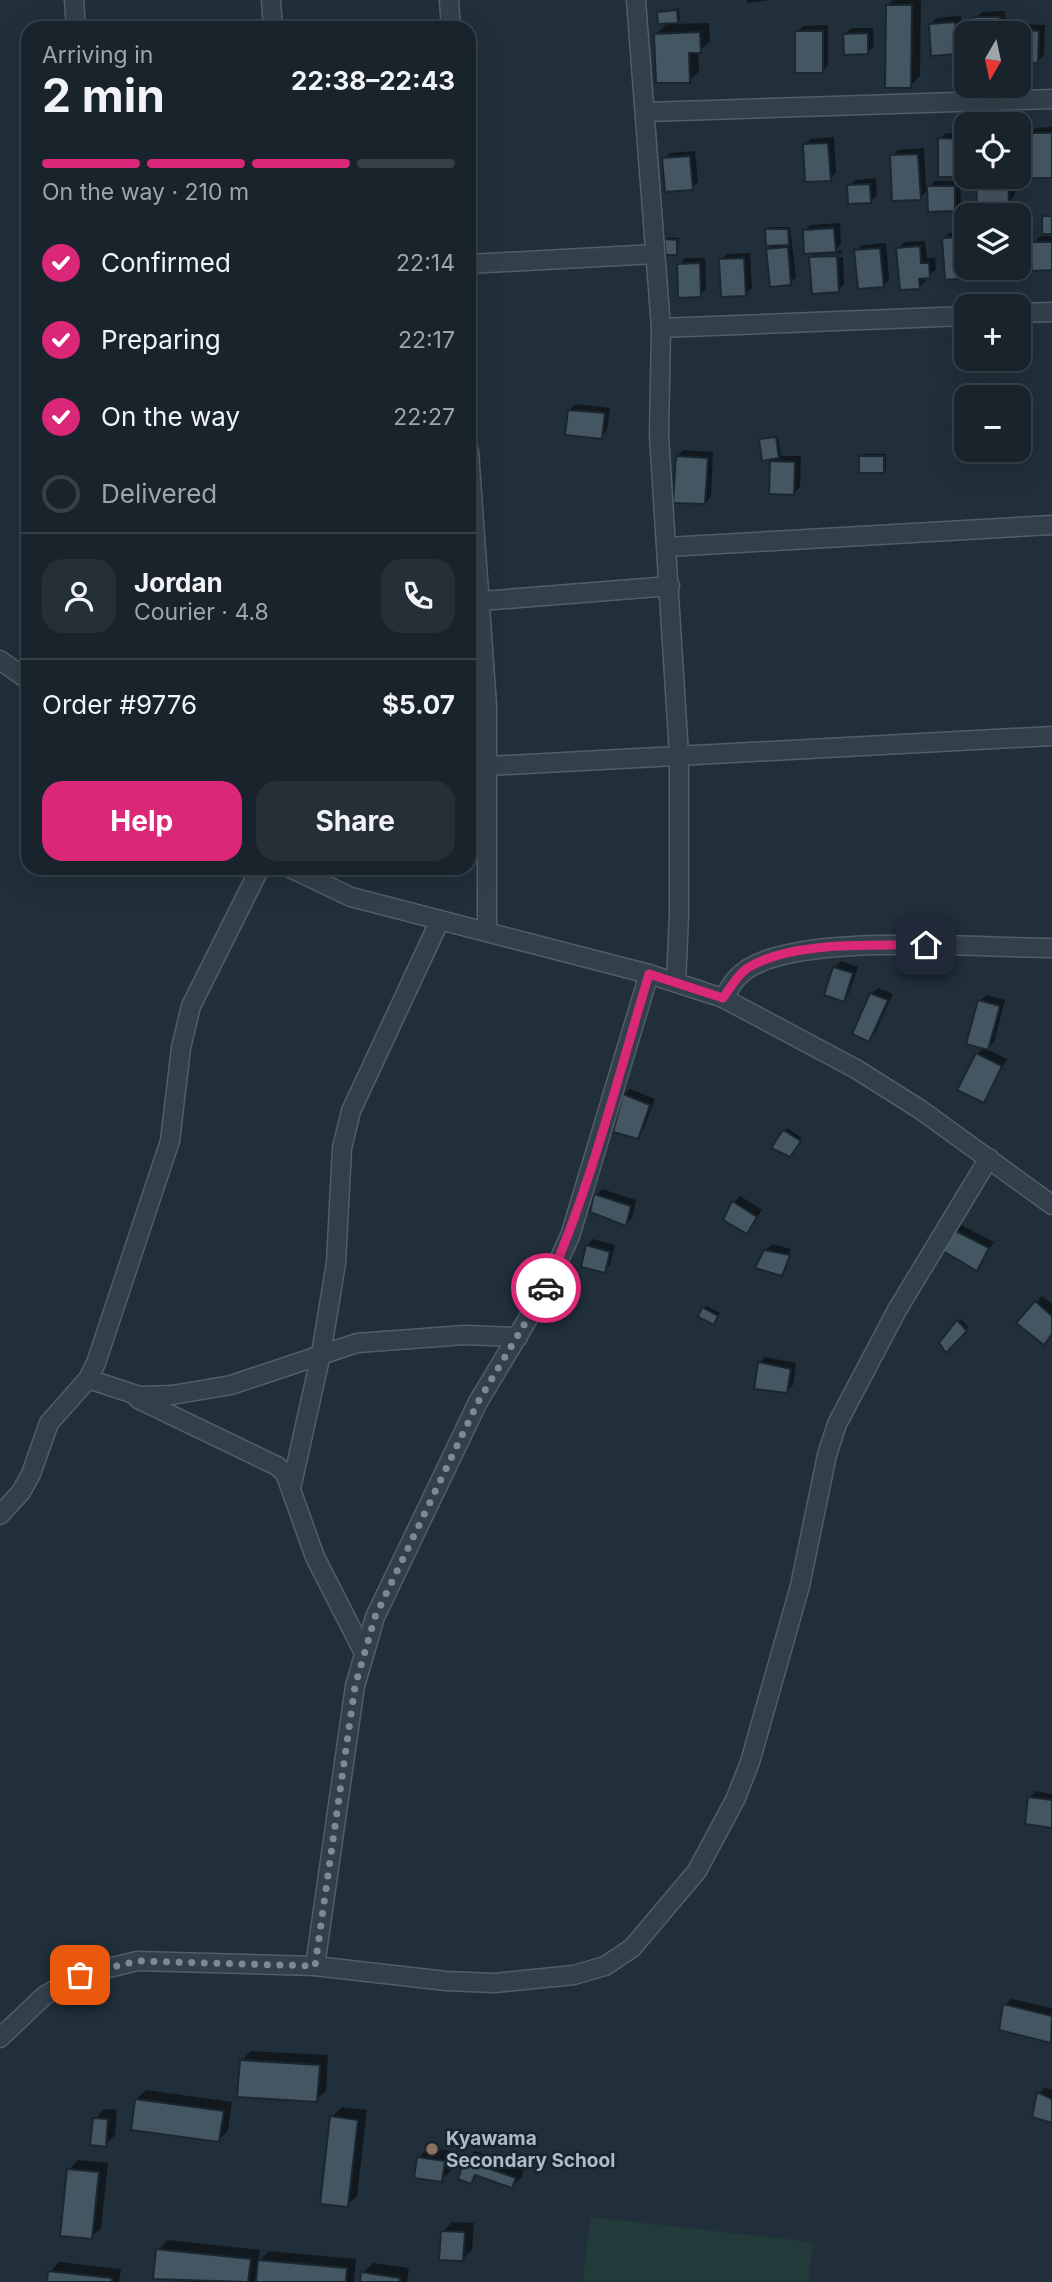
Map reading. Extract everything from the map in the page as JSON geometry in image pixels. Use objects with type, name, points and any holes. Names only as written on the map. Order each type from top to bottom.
[{"type":"street","points":[[74,0],[76,21]]},
{"type":"street","points":[[271,0],[272,21]]},
{"type":"street","points":[[449,0],[450,21]]},
{"type":"street","points":[[636,0],[647,112],[661,328],[659,435],[668,548],[678,755],[679,914],[676,983]]},
{"type":"street","points":[[647,112],[1052,99]]},
{"type":"street","points":[[476,264],[655,254]]},
{"type":"street","points":[[1031,313],[1052,312]]},
{"type":"street","points":[[661,328],[954,316]]},
{"type":"street","points":[[668,548],[1052,526]]},
{"type":"street","points":[[476,601],[670,586]]},
{"type":"street","points":[[476,617],[487,705],[487,932]]},
{"type":"street","points":[[0,660],[21,675]]},
{"type":"street","points":[[488,766],[1052,736]]},
{"type":"street","points":[[0,1515],[26,1483],[55,1414],[88,1379],[139,1242],[170,1141],[181,1048],[191,1006],[256,875]]},
{"type":"street","points":[[305,875],[351,897],[649,974],[723,998],[856,1069],[989,1158],[1052,1205]]},
{"type":"street","points":[[292,1484],[321,1354],[336,1263],[342,1148],[351,1111],[440,920]]},
{"type":"street","points":[[723,998],[736,978],[747,969],[787,954],[825,948],[1052,948]]},
{"type":"street","points":[[315,1966],[355,1686],[363,1651],[375,1617],[478,1402],[544,1292],[570,1236],[649,974]]},
{"type":"street","points":[[0,2038],[44,1996],[80,1975],[137,1961],[315,1966],[446,1981],[494,1983],[574,1975],[605,1966],[632,1948],[697,1871],[720,1833],[750,1762],[800,1586],[827,1455],[837,1424],[897,1310],[989,1158]]},
{"type":"street","points":[[124,1392],[157,1396],[231,1385],[357,1343],[465,1335],[518,1337]]},
{"type":"street","points":[[88,1379],[124,1392],[277,1466],[292,1484],[315,1558],[363,1651]]},
{"type":"green space","points":[[590,2217],[813,2242],[808,2282],[583,2282]]},
{"type":"building","points":[[886,5],[912,5],[911,88],[885,88]]},
{"type":"building","points":[[677,10],[678,23],[658,24],[657,12]]},
{"type":"building","points":[[974,17],[1000,17],[1000,21],[974,21]]},
{"type":"building","points":[[954,22],[954,54],[931,56],[929,24]]},
{"type":"building","points":[[795,31],[823,31],[823,73],[795,73]]},
{"type":"building","points":[[1031,31],[1039,31],[1038,63],[1031,63]]},
{"type":"building","points":[[700,32],[701,53],[689,53],[690,83],[656,83],[654,34]]},
{"type":"building","points":[[868,33],[868,54],[844,55],[843,34]]},
{"type":"building","points":[[1031,133],[1052,133],[1052,178],[1031,178]]},
{"type":"building","points":[[938,138],[954,139],[954,177],[938,177]]},
{"type":"building","points":[[828,143],[831,181],[805,182],[803,144]]},
{"type":"building","points":[[918,154],[921,200],[892,201],[890,155]]},
{"type":"building","points":[[690,156],[693,190],[665,192],[662,158]]},
{"type":"building","points":[[870,184],[871,203],[848,204],[847,185]]},
{"type":"building","points":[[927,186],[954,186],[954,211],[928,212]]},
{"type":"building","points":[[976,189],[1008,189],[1009,203],[977,203]]},
{"type":"building","points":[[1042,216],[1052,216],[1052,234],[1042,234]]},
{"type":"building","points":[[834,228],[836,252],[804,254],[803,230]]},
{"type":"building","points":[[765,229],[788,229],[789,245],[766,246]]},
{"type":"building","points":[[954,237],[954,279],[945,280],[942,238]]},
{"type":"building","points":[[664,239],[677,240],[677,255],[666,255]]},
{"type":"building","points":[[1032,242],[1052,242],[1052,270],[1032,271]]},
{"type":"building","points":[[920,246],[921,263],[929,263],[930,278],[919,279],[920,289],[900,290],[896,248]]},
{"type":"building","points":[[788,247],[791,285],[770,287],[766,249]]},
{"type":"building","points":[[880,248],[884,287],[858,289],[854,250]]},
{"type":"building","points":[[837,256],[839,292],[812,294],[809,257]]},
{"type":"building","points":[[744,258],[746,296],[721,297],[719,259]]},
{"type":"building","points":[[700,263],[701,297],[678,298],[677,264]]},
{"type":"building","points":[[568,410],[605,413],[602,439],[565,435]]},
{"type":"building","points":[[776,437],[779,458],[762,461],[759,439]]},
{"type":"building","points":[[676,456],[708,458],[705,504],[673,503]]},
{"type":"building","points":[[859,456],[884,456],[884,473],[859,473]]},
{"type":"building","points":[[770,461],[795,462],[794,495],[769,494]]},
{"type":"building","points":[[833,967],[853,973],[844,1002],[824,995]]},
{"type":"building","points":[[870,993],[888,1000],[869,1042],[852,1034]]},
{"type":"building","points":[[978,1000],[1000,1006],[988,1050],[966,1044]]},
{"type":"building","points":[[976,1053],[1002,1066],[984,1103],[957,1090]]},
{"type":"building","points":[[623,1094],[650,1105],[638,1139],[613,1132]]},
{"type":"building","points":[[783,1130],[801,1141],[790,1157],[771,1148]]},
{"type":"building","points":[[594,1194],[631,1206],[626,1226],[590,1212]]},
{"type":"building","points":[[732,1201],[757,1217],[747,1234],[723,1220]]},
{"type":"building","points":[[954,1230],[989,1248],[977,1271],[943,1251]]},
{"type":"building","points":[[586,1245],[610,1252],[605,1273],[581,1267]]},
{"type":"building","points":[[764,1250],[790,1255],[782,1276],[755,1268]]},
{"type":"building","points":[[1035,1301],[1052,1316],[1052,1334],[1044,1345],[1016,1323]]},
{"type":"building","points":[[702,1307],[718,1316],[714,1325],[698,1317]]},
{"type":"building","points":[[957,1320],[967,1331],[946,1353],[939,1343]]},
{"type":"building","points":[[758,1362],[791,1369],[787,1393],[754,1389]]},
{"type":"building","points":[[1028,1797],[1052,1800],[1052,1828],[1025,1824]]},
{"type":"building","points":[[1003,2004],[1052,2016],[1051,2043],[999,2030]]},
{"type":"building","points":[[240,2060],[320,2065],[317,2102],[237,2097]]},
{"type":"building","points":[[1037,2092],[1052,2099],[1052,2123],[1032,2117]]},
{"type":"building","points":[[135,2099],[224,2111],[219,2142],[131,2130]]},
{"type":"building","points":[[330,2116],[358,2120],[348,2207],[320,2204]]},
{"type":"building","points":[[93,2118],[108,2119],[106,2147],[90,2145]]},
{"type":"building","points":[[417,2157],[445,2161],[442,2182],[414,2178]]},
{"type":"building","points":[[464,2160],[516,2178],[512,2188],[475,2175],[471,2184],[458,2179]]},
{"type":"building","points":[[67,2169],[99,2172],[92,2239],[60,2236]]},
{"type":"building","points":[[441,2231],[465,2232],[463,2261],[439,2260]]},
{"type":"building","points":[[156,2249],[251,2259],[248,2282],[153,2279]]},
{"type":"building","points":[[258,2260],[347,2268],[346,2282],[256,2282]]},
{"type":"building","points":[[48,2271],[112,2278],[112,2282],[47,2282]]},
{"type":"building","points":[[361,2272],[400,2278],[400,2282],[360,2282]]},
{"type":"way so far","points":[[80,1975],[137,1961],[315,1966],[337,1830],[355,1686],[363,1651],[375,1617],[478,1402],[546,1288]]},
{"type":"place","name":"Kyawama Secondary School","points":[[432,2149]]},
{"type":"route","points":[[546,1288],[570,1236],[649,974],[723,998],[736,978],[764,960],[825,948],[926,945]]}]
